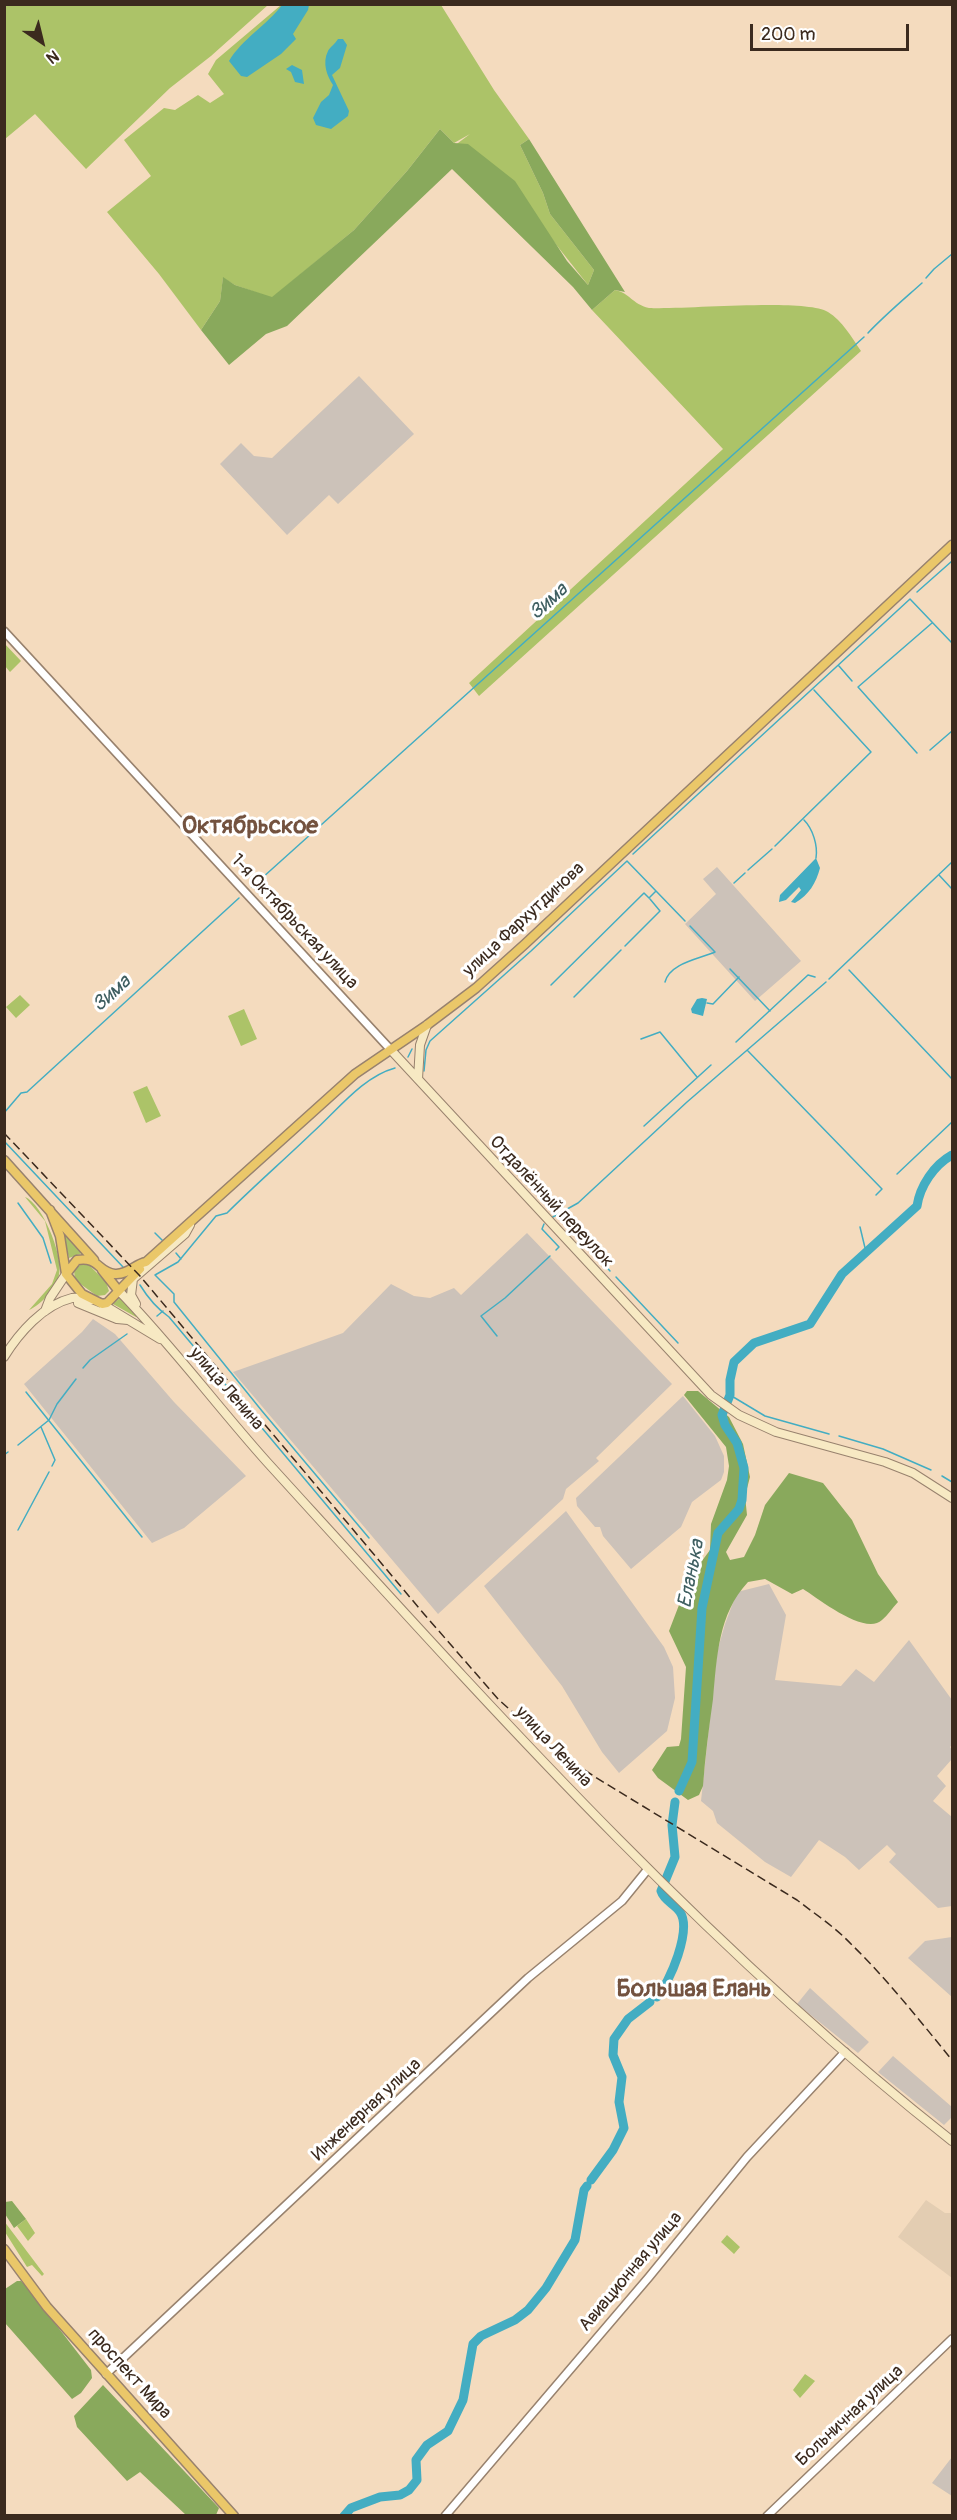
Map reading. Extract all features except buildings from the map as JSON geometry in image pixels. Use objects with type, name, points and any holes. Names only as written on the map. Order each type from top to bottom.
[{"type":"main road","name":"улица Фархутдинова","points":[[95,1261],[108,1273],[118,1274],[146,1262],[321,1103],[390,1049],[427,1025],[476,988],[952,545]]},
{"type":"main road","points":[[419,1080],[417,1070],[420,1045],[427,1025]]},
{"type":"main road","name":"Отдалённый переулок","points":[[390,1049],[711,1395],[739,1414],[776,1432],[894,1466],[933,1484],[952,1498]]},
{"type":"main road","points":[[4,1160],[95,1261],[118,1290]]},
{"type":"main road","points":[[50,1210],[63,1245],[66,1274],[82,1294],[93,1300],[102,1304],[111,1300],[146,1262]]},
{"type":"main road","points":[[145,1318],[131,1295],[133,1280],[185,1233],[194,1219]]},
{"type":"main road","points":[[45,1311],[50,1298],[77,1260],[86,1258],[95,1261]]},
{"type":"main road","name":"улица Ленина","points":[[118,1290],[145,1318],[263,1457],[612,1835],[781,1997],[952,2141]]},
{"type":"main road","points":[[4,1357],[19,1337],[45,1311],[73,1298],[93,1300]]},
{"type":"main road","points":[[45,1311],[57,1310],[76,1303],[93,1307],[117,1319],[128,1320]]},
{"type":"main road","name":"улица Ленина","points":[[102,1304],[163,1341]]},
{"type":"main road","name":"проспект Мира","points":[[4,2249],[47,2307],[234,2516]]},
{"type":"street","name":"1-я Октябрьская улица","points":[[4,631],[390,1049]]},
{"type":"street","name":"Инженерная улица","points":[[106,2374],[528,1978],[622,1901],[648,1869]]},
{"type":"street","name":"Авиационная улица","points":[[445,2516],[649,2277],[747,2157],[845,2052]]},
{"type":"street","name":"Больничная улица","points":[[767,2516],[952,2339]]},
{"type":"shaded area","points":[[359,376],[414,434],[338,504],[329,495],[287,535],[220,464],[241,443],[254,456],[272,458]]},
{"type":"shaded area","points":[[717,867],[801,961],[755,1001],[685,924],[716,894],[703,879]]},
{"type":"shaded area","points":[[527,1233],[672,1384],[596,1458],[599,1461],[566,1489],[563,1499],[438,1614],[233,1372],[343,1333],[391,1284],[414,1296],[430,1298],[454,1288],[461,1295]]},
{"type":"shaded area","points":[[93,1319],[115,1334],[174,1402],[246,1476],[184,1528],[152,1543],[24,1384],[82,1332]]},
{"type":"shaded area","points":[[683,1396],[715,1436],[724,1456],[724,1472],[721,1480],[692,1502],[681,1527],[631,1569],[603,1536],[600,1527],[595,1527],[577,1506],[576,1498]]},
{"type":"shaded area","points":[[566,1511],[664,1647],[673,1667],[675,1698],[667,1731],[619,1773],[602,1752],[562,1686],[484,1586]]},
{"type":"shaded area","points":[[769,1584],[786,1615],[775,1680],[841,1686],[856,1669],[874,1682],[909,1640],[952,1700],[952,1745],[950,1747],[952,1759],[937,1776],[946,1786],[933,1801],[952,1817],[952,1906],[938,1908],[889,1862],[896,1854],[887,1845],[859,1870],[845,1857],[819,1840],[791,1877],[765,1862],[717,1823],[713,1811],[701,1801],[717,1652],[725,1624],[737,1592]]},
{"type":"shaded area","points":[[952,1937],[952,1997],[908,1958],[925,1941]]},
{"type":"shaded area","points":[[810,1988],[869,2042],[858,2053],[797,2004]]},
{"type":"shaded area","points":[[893,2056],[952,2107],[952,2117],[944,2125],[878,2072]]},
{"type":"shaded area","points":[[926,2200],[945,2213],[952,2213],[952,2278],[898,2237]]},
{"type":"shaded area","points":[[952,2457],[952,2496],[932,2483]]},
{"type":"green space","points":[[5,4],[268,5],[211,56],[170,88],[86,169],[35,114],[5,139]]},
{"type":"green space","points":[[281,5],[441,5],[494,90],[529,139],[520,145],[543,193],[550,214],[594,270],[588,285],[547,233],[454,146],[470,134],[454,143],[440,129],[407,171],[354,230],[272,298],[235,285],[223,278],[220,301],[201,330],[159,274],[107,212],[151,176],[124,140],[164,108],[175,110],[198,95],[210,103],[224,94],[208,74],[216,60]]},
{"type":"green space","points":[[440,129],[454,143],[468,144],[515,181],[567,261],[588,285],[594,270],[550,214],[543,193],[520,145],[529,139],[625,292],[615,290],[592,310],[573,287],[452,169],[287,326],[266,334],[229,365],[201,330],[220,301],[223,277],[235,285],[272,297],[354,230],[407,171]]},
{"type":"green space","points":[[615,290],[649,308],[770,305],[815,308],[828,312],[838,320],[861,351],[479,696],[469,683],[723,449],[592,310]]},
{"type":"green space","points":[[4,643],[21,661],[10,672],[5,666]]},
{"type":"green space","points":[[20,995],[30,1005],[16,1018],[6,1007]]},
{"type":"green space","points":[[244,1009],[257,1039],[241,1046],[228,1016]]},
{"type":"green space","points":[[147,1086],[161,1116],[146,1123],[133,1092]]},
{"type":"green space","points":[[25,1197],[39,1210],[45,1220],[51,1232],[60,1267],[59,1275],[51,1290],[43,1300],[29,1310],[52,1284],[57,1270],[45,1221]]},
{"type":"green space","points":[[62,1230],[82,1253],[69,1258]]},
{"type":"green space","points":[[87,1263],[106,1282],[109,1291],[105,1295],[97,1296],[75,1280],[74,1270],[81,1264]]},
{"type":"green space","points":[[121,1297],[139,1316],[136,1317],[113,1304]]},
{"type":"green space","points":[[687,1391],[698,1391],[729,1417],[743,1444],[750,1477],[745,1496],[747,1515],[726,1552],[730,1560],[744,1557],[755,1535],[765,1505],[789,1473],[823,1483],[852,1520],[878,1574],[898,1602],[882,1620],[874,1624],[865,1623],[842,1614],[803,1589],[792,1594],[765,1579],[748,1582],[738,1594],[725,1622],[718,1652],[703,1786],[699,1795],[688,1800],[658,1778],[652,1770],[667,1747],[679,1746],[681,1739],[686,1667],[669,1631],[679,1605],[691,1589],[693,1573],[710,1550],[711,1524],[727,1480],[729,1466],[726,1447],[684,1395]]},
{"type":"green space","points":[[12,2201],[26,2219],[14,2228],[5,2214],[5,2202]]},
{"type":"green space","points":[[26,2219],[35,2233],[28,2241],[17,2226]]},
{"type":"green space","points":[[4,2221],[44,2274],[42,2276],[32,2265],[27,2267],[5,2232]]},
{"type":"green space","points":[[727,2235],[740,2247],[734,2254],[721,2242]]},
{"type":"green space","points":[[21,2281],[27,2287],[91,2370],[92,2378],[81,2393],[72,2399],[5,2323],[5,2289]]},
{"type":"green space","points":[[805,2374],[815,2381],[800,2398],[793,2390]]},
{"type":"green space","points":[[103,2385],[219,2508],[216,2515],[186,2515],[140,2472],[127,2481],[77,2427],[74,2416]]},
{"type":"water","points":[[282,5],[309,5],[293,34],[296,39],[281,54],[247,77],[241,76],[229,61],[234,53]]},
{"type":"water","points":[[338,39],[343,39],[347,45],[340,68],[332,75],[349,111],[348,116],[331,129],[316,125],[313,118],[333,85],[327,73],[325,60],[328,51]]},
{"type":"water","points":[[292,65],[302,70],[304,84],[295,82],[291,72],[286,69]]},
{"type":"water","points":[[816,858],[820,868],[808,892],[795,903],[791,902],[801,890],[799,887],[786,900],[779,902],[780,895]]},
{"type":"water","points":[[697,999],[707,999],[703,1016],[692,1013],[691,1009]]},
{"type":"waterway","name":"Зима","points":[[926,278],[952,254]]},
{"type":"waterway","name":"Зима","points":[[868,333],[922,283]]},
{"type":"waterway","name":"Зима","points":[[252,887],[864,337]]},
{"type":"waterway","points":[[917,592],[952,561]]},
{"type":"waterway","points":[[633,854],[910,599],[952,643]]},
{"type":"waterway","points":[[917,753],[858,687],[932,623]]},
{"type":"waterway","points":[[839,666],[852,681]]},
{"type":"waterway","points":[[775,846],[871,752],[814,690]]},
{"type":"waterway","points":[[930,750],[952,731]]},
{"type":"waterway","points":[[804,820],[814,838],[816,858]]},
{"type":"waterway","points":[[748,870],[772,849]]},
{"type":"waterway","points":[[424,1071],[426,1050],[430,1041],[627,861],[685,921]]},
{"type":"waterway","points":[[829,979],[952,862]]},
{"type":"waterway","points":[[734,883],[745,873]]},
{"type":"waterway","points":[[939,875],[952,889]]},
{"type":"waterway","points":[[551,985],[644,893],[649,898],[656,891]]},
{"type":"waterway","name":"Зима","points":[[4,1113],[21,1093],[27,1092],[239,898]]},
{"type":"waterway","points":[[625,946],[660,911],[650,899]]},
{"type":"waterway","points":[[665,982],[673,970],[679,966],[715,952],[690,926]]},
{"type":"waterway","points":[[574,997],[621,950]]},
{"type":"waterway","points":[[730,969],[770,1011]]},
{"type":"waterway","points":[[849,970],[952,1079]]},
{"type":"waterway","points":[[736,1042],[808,975],[815,977]]},
{"type":"waterway","points":[[707,1003],[713,1004],[739,977]]},
{"type":"waterway","points":[[551,1218],[578,1203],[687,1102],[826,982]]},
{"type":"waterway","points":[[641,1039],[660,1032],[697,1077]]},
{"type":"waterway","points":[[408,1057],[412,1049]]},
{"type":"waterway","points":[[748,1051],[882,1189],[876,1195]]},
{"type":"waterway","points":[[644,1126],[711,1065]]},
{"type":"waterway","points":[[369,1538],[262,1411],[174,1302],[174,1294],[155,1275],[178,1262],[216,1216],[227,1213],[350,1096],[383,1072],[395,1068]]},
{"type":"waterway","points":[[897,1174],[952,1122]]},
{"type":"waterway","points":[[4,1141],[123,1267]]},
{"type":"waterway","name":"Еланька","points":[[679,1791],[692,1762],[702,1608],[718,1533],[739,1509],[742,1500],[744,1468],[737,1443],[725,1425],[722,1415],[730,1395],[730,1380],[734,1362],[754,1343],[810,1324],[842,1274],[917,1206],[921,1191],[929,1177],[939,1164],[952,1155]]},
{"type":"waterway","points":[[18,1203],[43,1238],[51,1263]]},
{"type":"waterway","points":[[560,1216],[610,1271]]},
{"type":"waterway","points":[[544,1224],[542,1229],[559,1247],[556,1250]]},
{"type":"waterway","points":[[860,1227],[866,1252]]},
{"type":"waterway","points":[[155,1233],[163,1241]]},
{"type":"waterway","points":[[176,1253],[181,1259]]},
{"type":"waterway","points":[[497,1336],[481,1316],[505,1298],[550,1256]]},
{"type":"waterway","points":[[616,1277],[678,1343]]},
{"type":"waterway","points":[[140,1285],[401,1594]]},
{"type":"waterway","points":[[157,1316],[163,1311]]},
{"type":"waterway","points":[[83,1368],[90,1360],[127,1334]]},
{"type":"waterway","points":[[18,1445],[49,1420],[57,1404],[76,1379]]},
{"type":"waterway","points":[[26,1392],[142,1537]]},
{"type":"waterway","points":[[730,1395],[765,1416],[829,1434]]},
{"type":"waterway","points":[[41,1427],[55,1460],[52,1466]]},
{"type":"waterway","points":[[839,1436],[883,1449],[931,1470]]},
{"type":"waterway","points":[[4,1455],[8,1452]]},
{"type":"waterway","points":[[18,1530],[49,1472]]},
{"type":"waterway","points":[[942,1476],[952,1482]]},
{"type":"waterway","name":"Еланька","points":[[657,1997],[668,1980],[678,1956],[683,1931],[680,1912],[661,1891],[675,1857],[672,1825],[675,1802]]},
{"type":"waterway","name":"Еланька","points":[[591,2180],[613,2150],[624,2128],[619,2102],[622,2077],[613,2055],[614,2039],[628,2019],[650,2002]]},
{"type":"waterway","name":"Еланька","points":[[344,2516],[351,2508],[380,2497],[400,2495],[409,2490],[417,2480],[416,2460],[427,2445],[448,2431],[463,2400],[473,2344],[481,2336],[515,2320],[528,2310],[546,2288],[575,2240],[584,2190],[587,2186]]},
{"type":"railway","points":[[4,1133],[140,1276],[499,1700],[557,1751],[595,1777],[797,1900],[832,1926],[878,1972],[952,2060]]},
{"type":"district","name":"Октябрьское","points":[[250,827]]},
{"type":"district","name":"Большая Елань","points":[[694,1990]]}]
